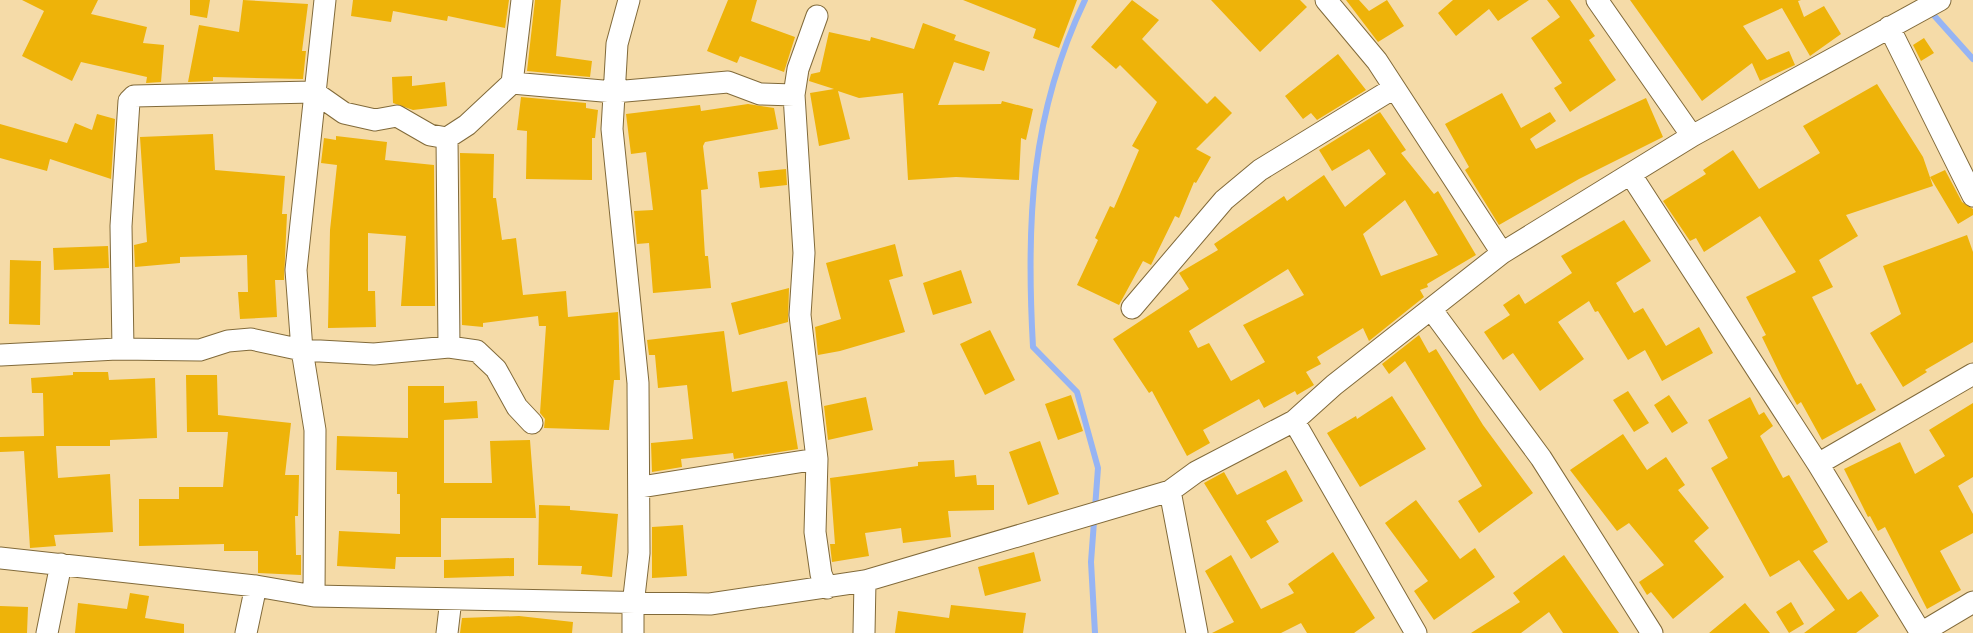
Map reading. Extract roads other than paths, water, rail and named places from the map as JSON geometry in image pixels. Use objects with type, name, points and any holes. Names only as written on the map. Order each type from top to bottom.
[{"type":"street","points":[[314,596],[315,430],[302,350],[296,270],[325,0]]},
{"type":"street","points":[[123,349],[121,226],[129,102],[134,96],[314,92],[344,113],[375,120],[397,116],[430,135],[446,138],[467,125],[512,83],[522,0]]},
{"type":"street","points":[[629,0],[617,44],[612,129],[616,195],[638,383],[639,553],[633,633]]},
{"type":"street","points":[[1326,0],[1394,88],[1502,253]]},
{"type":"street","points":[[1597,0],[1692,136]]},
{"type":"street","points":[[0,558],[256,586],[314,596],[549,598],[633,605],[710,604],[865,581],[1084,514],[1170,491],[1196,472],[1294,421],[1334,384],[1502,253],[1692,136],[1940,0]]},
{"type":"street","points":[[817,16],[798,69],[794,96],[804,253],[800,315],[817,459],[815,532],[821,574],[827,588]]},
{"type":"street","points":[[1889,27],[1973,196]]},
{"type":"street","points":[[512,83],[614,92],[728,82],[760,93],[794,96]]},
{"type":"street","points":[[1132,308],[1169,261],[1233,192],[1260,170],[1394,88]]},
{"type":"street","points":[[446,138],[449,347]]},
{"type":"street","points":[[1631,175],[1818,464],[1921,633],[1973,602]]},
{"type":"street","points":[[1431,309],[1541,458],[1652,633]]},
{"type":"street","points":[[1,355],[123,349],[200,351],[228,341],[251,339],[302,350],[374,354],[449,347],[477,351],[496,369],[517,407],[532,423]]},
{"type":"street","points":[[1818,464],[1973,374]]},
{"type":"street","points":[[1294,421],[1416,633]]},
{"type":"street","points":[[640,487],[817,459]]},
{"type":"street","points":[[1170,491],[1198,633]]},
{"type":"street","points":[[47,633],[61,564]]},
{"type":"street","points":[[863,633],[865,581]]},
{"type":"street","points":[[246,633],[256,586]]},
{"type":"street","points":[[447,633],[451,599]]},
{"type":"waterway","points":[[1085,0],[1053,85],[1043,128],[1036,170],[1030,257],[1033,347],[1077,392],[1098,468],[1091,562],[1095,633]]},
{"type":"waterway","points":[[1930,11],[1973,59]]}]
